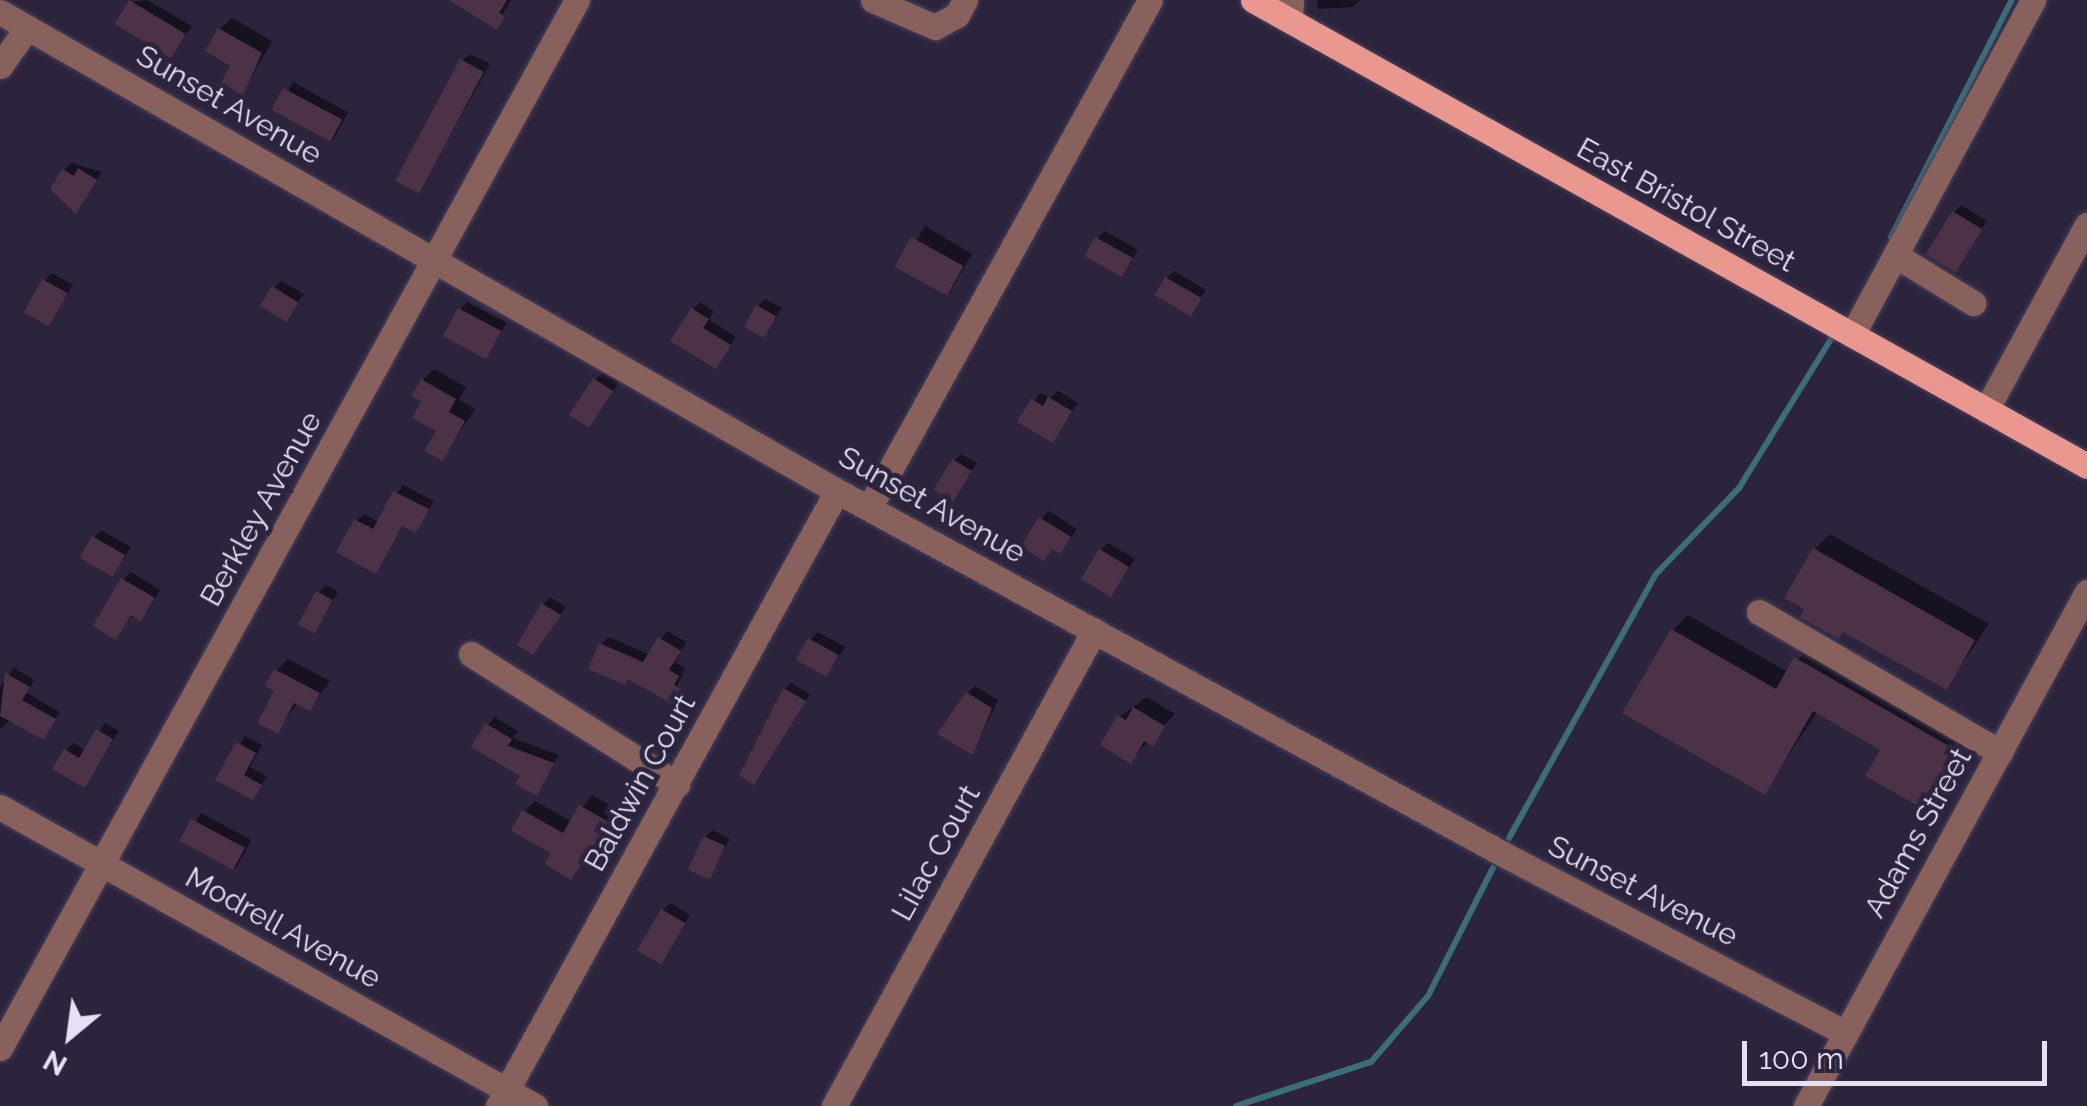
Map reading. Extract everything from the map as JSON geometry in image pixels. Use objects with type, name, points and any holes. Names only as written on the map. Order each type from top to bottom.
[{"type":"main road","name":"East Bristol Street","points":[[1252,0],[1291,10],[1852,335],[2087,466]]},
{"type":"street","name":"Berkley Avenue","points":[[0,1048],[578,0]]},
{"type":"street","points":[[874,0],[935,28],[957,15],[965,0]]},
{"type":"street","points":[[870,506],[1150,0]]},
{"type":"street","points":[[1852,335],[2033,0]]},
{"type":"street","name":"Sunset Avenue","points":[[0,12],[838,491],[1846,1032]]},
{"type":"street","points":[[0,66],[27,28]]},
{"type":"street","points":[[1986,410],[2087,226]]},
{"type":"street","points":[[1895,256],[1973,303]]},
{"type":"street","name":"Baldwin Court","points":[[502,1098],[838,491]]},
{"type":"street","name":"Adams Street","points":[[1806,1106],[2087,592]]},
{"type":"street","points":[[1759,612],[2000,752]]},
{"type":"street","name":"Lilac Court","points":[[834,1106],[1094,631]]},
{"type":"street","points":[[471,654],[676,784]]},
{"type":"street","name":"Modrell Avenue","points":[[0,808],[502,1098],[534,1106]]},
{"type":"building","points":[[129,0],[186,34],[171,58],[115,24]]},
{"type":"building","points":[[449,0],[507,0],[499,13],[505,16],[497,30]]},
{"type":"building","points":[[218,28],[262,53],[243,95],[221,83],[230,66],[205,51]]},
{"type":"building","points":[[460,59],[484,72],[419,194],[395,181]]},
{"type":"building","points":[[283,88],[342,119],[330,142],[271,110]]},
{"type":"building","points":[[78,168],[97,180],[76,214],[50,189],[62,169],[74,176]]},
{"type":"building","points":[[1952,211],[1982,229],[1956,273],[1926,255]]},
{"type":"building","points":[[911,237],[963,266],[947,296],[895,267]]},
{"type":"building","points":[[1095,237],[1133,258],[1122,277],[1084,256]]},
{"type":"building","points":[[1165,277],[1201,298],[1191,316],[1154,295]]},
{"type":"building","points":[[42,279],[67,293],[49,326],[24,312]]},
{"type":"building","points":[[272,286],[298,302],[286,322],[260,306]]},
{"type":"building","points":[[756,305],[776,316],[764,338],[744,327]]},
{"type":"building","points":[[458,308],[501,331],[486,359],[443,336]]},
{"type":"building","points":[[691,308],[709,319],[703,328],[731,345],[716,369],[670,341]]},
{"type":"building","points":[[593,378],[613,391],[589,428],[569,415]]},
{"type":"building","points":[[421,379],[456,399],[449,412],[465,421],[443,461],[424,451],[436,431],[412,418],[421,401],[411,396]]},
{"type":"building","points":[[1048,397],[1072,411],[1053,443],[1017,422],[1031,399],[1043,406]]},
{"type":"building","points":[[952,459],[972,471],[953,502],[933,490]]},
{"type":"building","points":[[393,491],[429,509],[416,533],[402,526],[376,574],[336,552],[354,519],[373,529]]},
{"type":"building","points":[[1039,517],[1071,537],[1060,554],[1052,549],[1044,561],[1021,546]]},
{"type":"building","points":[[92,536],[125,555],[112,577],[80,558]]},
{"type":"building","points":[[1813,548],[1975,640],[1947,690],[1843,632],[1839,639],[1799,617],[1804,609],[1784,598]]},
{"type":"building","points":[[1099,549],[1129,567],[1111,597],[1081,579]]},
{"type":"building","points":[[121,578],[155,598],[141,621],[131,615],[116,640],[93,626]]},
{"type":"building","points":[[316,591],[333,600],[315,633],[298,625]]},
{"type":"building","points":[[541,603],[561,615],[533,655],[517,645]]},
{"type":"building","points":[[1671,629],[1776,689],[1794,657],[1956,750],[1922,808],[1865,776],[1880,750],[1813,711],[1765,795],[1622,713]]},
{"type":"building","points":[[658,637],[681,651],[669,670],[679,676],[674,685],[681,689],[672,704],[628,679],[625,685],[588,669],[599,643],[643,662]]},
{"type":"building","points":[[808,638],[839,655],[826,677],[796,660]]},
{"type":"building","points":[[274,669],[320,693],[310,711],[294,703],[278,734],[257,723],[274,691],[265,686]]},
{"type":"building","points":[[5,673],[30,687],[22,700],[56,719],[44,740],[0,716]]},
{"type":"building","points":[[783,688],[806,701],[754,785],[739,776]]},
{"type":"building","points":[[966,692],[992,708],[973,755],[937,734]]},
{"type":"building","points":[[1133,707],[1165,726],[1153,747],[1144,741],[1131,764],[1100,745],[1117,715],[1126,720]]},
{"type":"building","points":[[485,723],[512,739],[508,746],[554,763],[537,796],[515,784],[520,776],[471,747]]},
{"type":"building","points":[[96,729],[113,739],[85,788],[52,769],[64,749],[79,758]]},
{"type":"building","points":[[236,742],[256,753],[244,775],[262,785],[253,800],[215,780]]},
{"type":"building","points":[[579,805],[609,822],[571,880],[545,864],[551,853],[511,831],[522,810],[563,833]]},
{"type":"building","points":[[191,819],[245,848],[233,870],[179,841]]},
{"type":"building","points":[[703,836],[725,846],[710,880],[688,870]]},
{"type":"building","points":[[661,909],[685,923],[661,965],[637,951]]},
{"type":"waterway","points":[[1891,237],[2012,0]]},
{"type":"waterway","points":[[1509,838],[1656,574],[1739,488],[1834,334]]},
{"type":"waterway","points":[[1236,1106],[1371,1062],[1428,996],[1493,868]]}]
